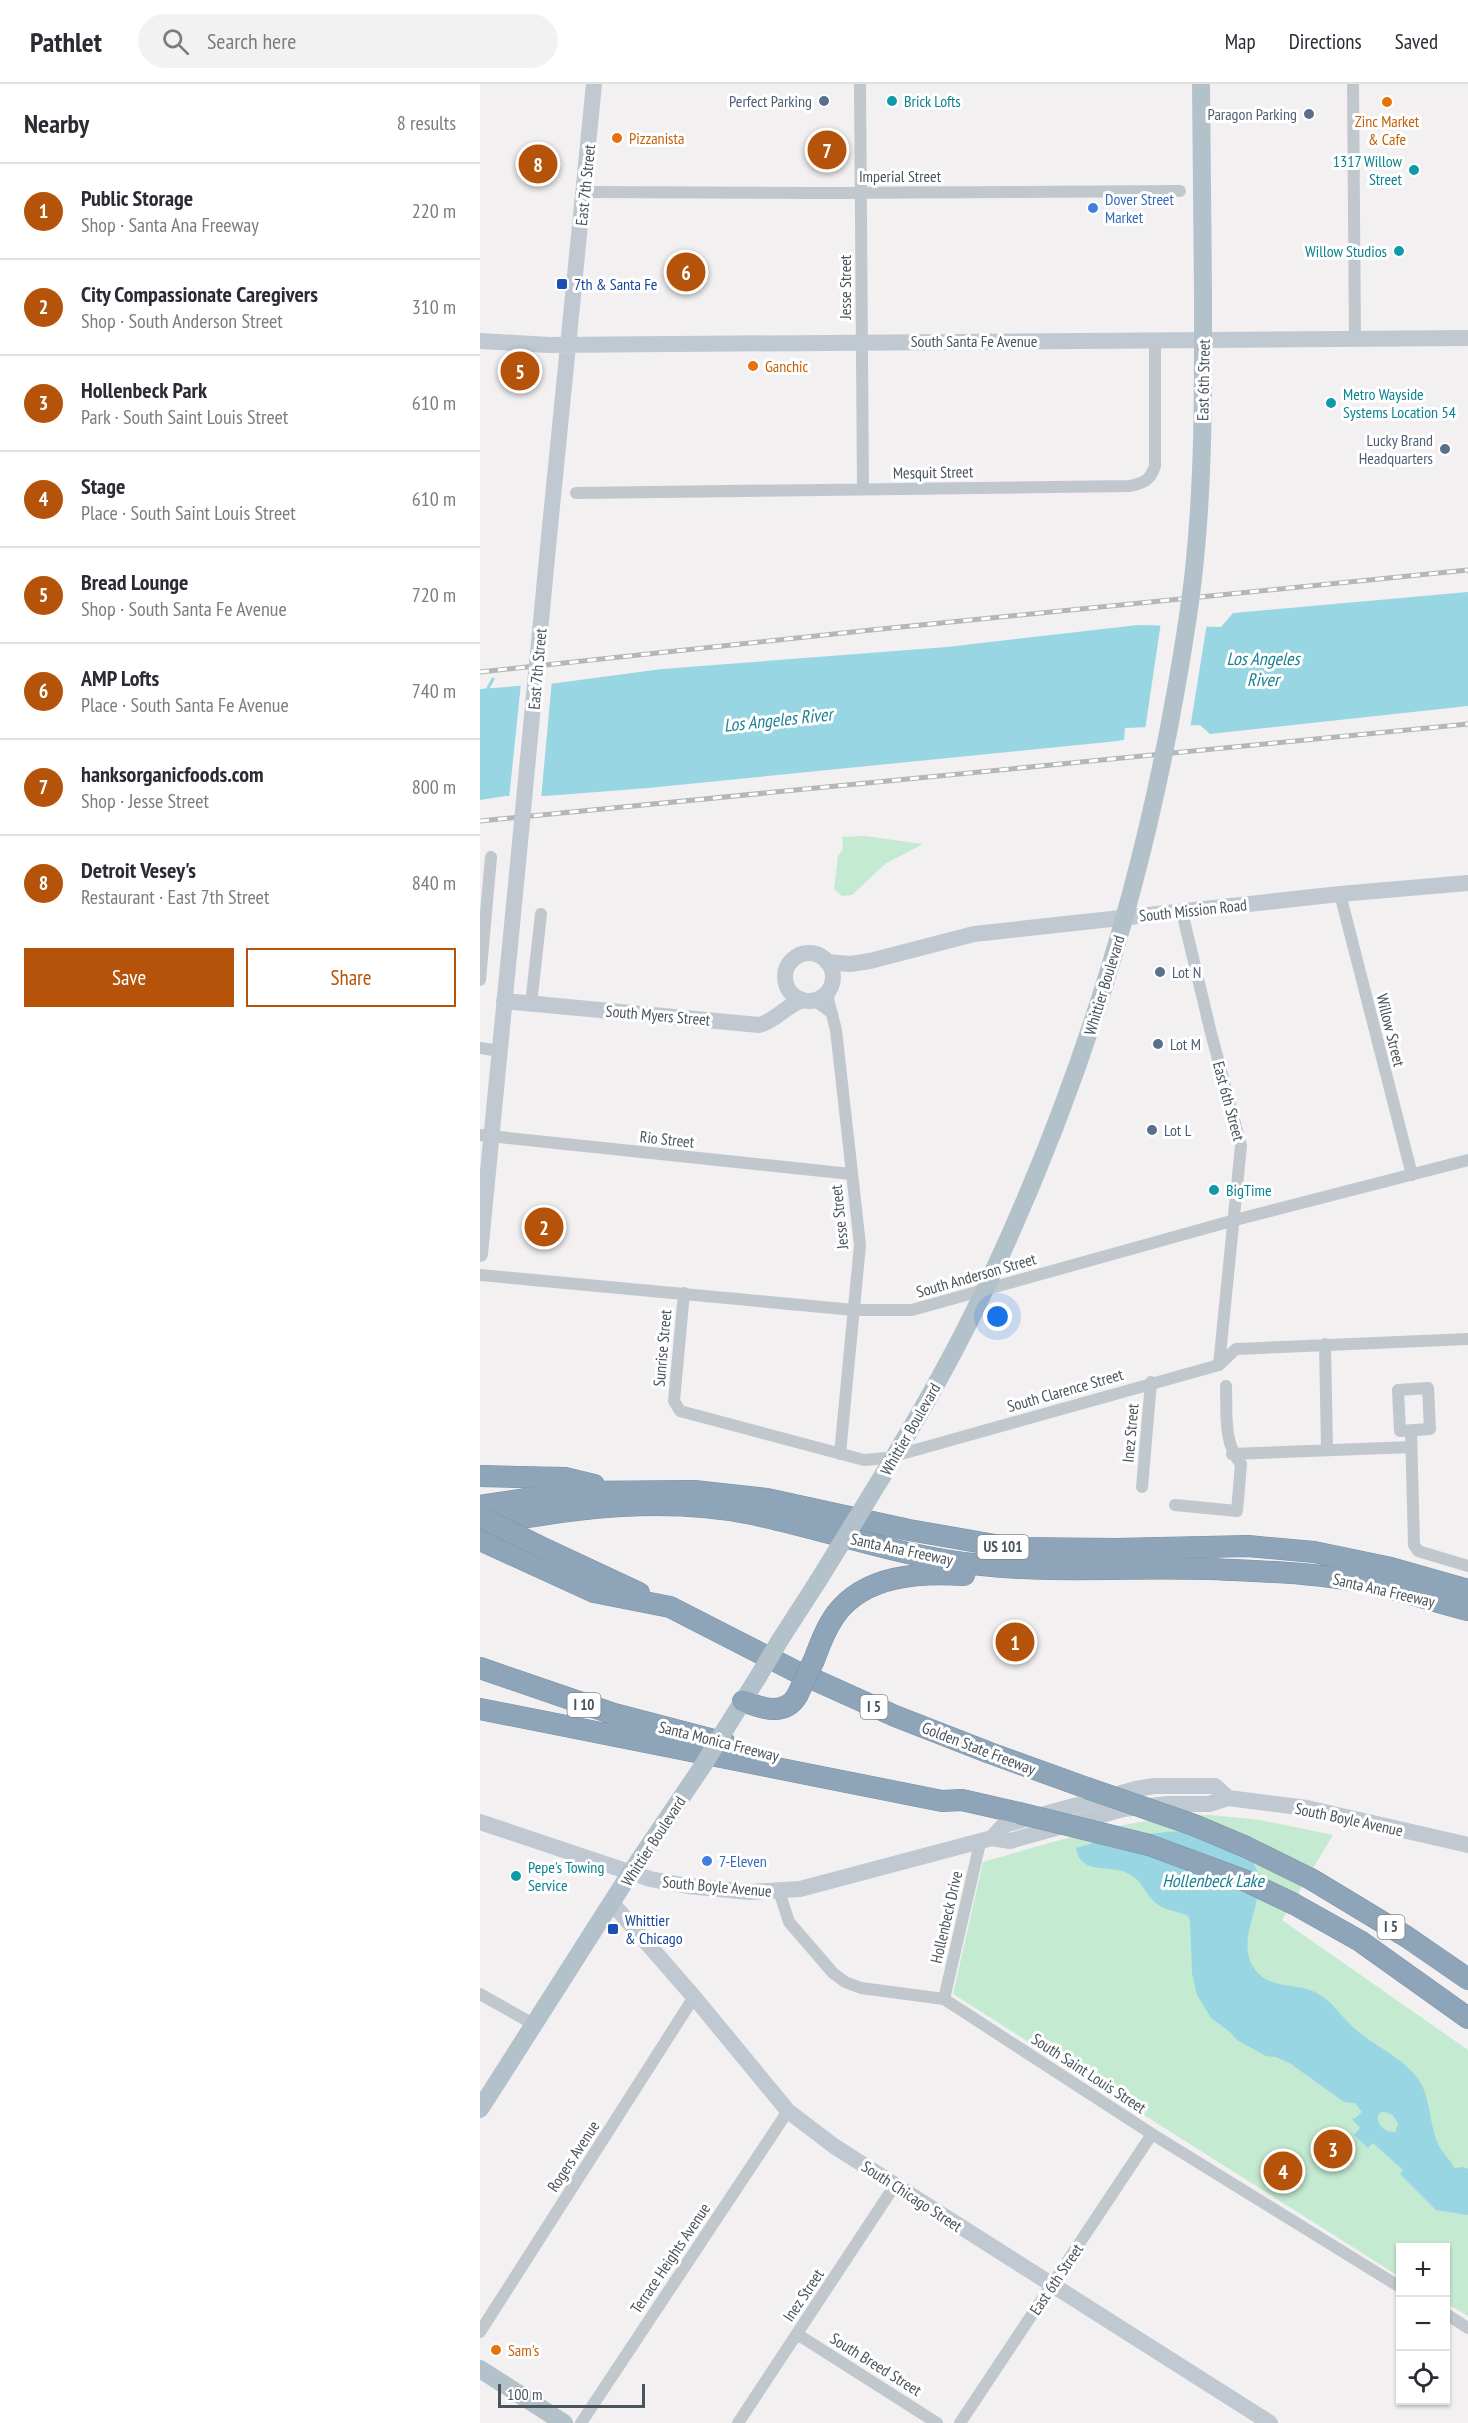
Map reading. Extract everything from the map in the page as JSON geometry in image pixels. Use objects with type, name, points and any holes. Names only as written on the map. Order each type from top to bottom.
[{"type":"highway","points":[[480,1476],[566,1478],[617,1491]]},
{"type":"highway","name":"Santa Ana Freeway","points":[[480,1506],[571,1492],[694,1491],[767,1499],[909,1530],[1012,1548],[1116,1549],[1248,1546],[1314,1551],[1391,1568],[1468,1590]]},
{"type":"highway","name":"Santa Ana Freeway","points":[[480,1526],[565,1511],[683,1506],[750,1514],[929,1557],[979,1565],[1035,1570],[1231,1570],[1293,1574],[1370,1584],[1468,1610]]},
{"type":"highway","points":[[480,1517],[670,1607]]},
{"type":"highway","name":"Golden State Freeway","points":[[480,1540],[594,1592],[670,1607],[795,1671],[895,1716],[990,1753],[1205,1830],[1311,1879],[1407,1937],[1468,1979]]},
{"type":"highway","points":[[1391,1568],[1468,1585]]},
{"type":"highway","points":[[743,1701],[763,1708],[782,1709],[790,1705],[797,1696],[829,1625],[844,1606],[865,1590],[908,1575],[931,1573],[1009,1578],[1035,1570]]},
{"type":"highway","name":"Santa Monica Freeway","points":[[480,1668],[624,1717],[755,1751],[944,1792],[962,1800]]},
{"type":"highway","name":"I 5","points":[[480,1709],[942,1801],[962,1800],[1149,1845],[1244,1880],[1294,1904],[1360,1941],[1468,2018]]},
{"type":"highway","points":[[1407,1937],[1468,1968]]},
{"type":"highway","points":[[1449,2005],[1468,2028]]},
{"type":"main road","name":"East 6th Street","points":[[1178,675],[1193,582],[1199,508],[1203,386],[1201,84]]},
{"type":"main road","name":"Whittier Boulevard","points":[[480,2109],[702,1767],[909,1434],[948,1362],[1025,1201],[1085,1047],[1116,952],[1154,806],[1178,675]]},
{"type":"main road","points":[[480,2369],[564,2423]]},
{"type":"street","name":"East 7th Street","points":[[480,1254],[485,1136],[499,1051],[511,937],[594,84]]},
{"type":"street","name":"Jesse Street","points":[[860,84],[863,489]]},
{"type":"street","points":[[1353,84],[1355,339]]},
{"type":"street","name":"Imperial Street","points":[[584,192],[1180,191]]},
{"type":"street","name":"South Santa Fe Avenue","points":[[480,341],[569,345],[1468,338]]},
{"type":"street","name":"Mesquit Street","points":[[576,493],[1130,486],[1145,482],[1152,476],[1155,466],[1155,340]]},
{"type":"street","points":[[480,980],[482,935],[491,857]]},
{"type":"street","name":"South Mission Road","points":[[827,962],[850,964],[870,961],[974,934],[1340,894],[1468,883]]},
{"type":"street","name":"Willow Street","points":[[1340,894],[1412,1174]]},
{"type":"street","name":"East 6th Street","points":[[1182,912],[1241,1146],[1219,1365]]},
{"type":"street","points":[[531,1004],[541,914]]},
{"type":"street","points":[[819,993],[831,968],[827,962],[814,954],[798,956],[788,967],[786,975],[788,987],[794,996],[819,993],[850,964]]},
{"type":"street","points":[[780,1013],[788,987]]},
{"type":"street","name":"Jesse Street","points":[[819,993],[832,1013],[837,1032],[860,1245],[840,1454]]},
{"type":"street","name":"South Myers Street","points":[[504,1001],[759,1025],[768,1023],[780,1013],[819,993]]},
{"type":"street","points":[[480,1048],[499,1051]]},
{"type":"street","name":"Rio Street","points":[[485,1136],[851,1174]]},
{"type":"street","name":"South Anderson Street","points":[[480,1275],[854,1310],[912,1310],[1235,1220],[1468,1160]]},
{"type":"street","name":"Sunrise Street","points":[[676,1406],[674,1401],[684,1293]]},
{"type":"street","name":"South Clarence Street","points":[[676,1406],[680,1411],[864,1460],[887,1458],[1151,1382],[1219,1365],[1236,1349],[1468,1339]]},
{"type":"street","points":[[1326,1344],[1327,1450]]},
{"type":"street","name":"Inez Street","points":[[1142,1487],[1151,1382]]},
{"type":"street","points":[[1175,1505],[1237,1511],[1241,1464],[1232,1454],[1228,1441],[1226,1386]]},
{"type":"street","points":[[1411,1430],[1414,1545],[1418,1551],[1468,1566]]},
{"type":"street","points":[[1232,1454],[1411,1447]]},
{"type":"street","name":"South Boyle Avenue","points":[[480,1822],[650,1879],[688,1886],[749,1892],[800,1889],[986,1841],[1004,1825],[1154,1786],[1215,1786],[1228,1798],[1306,1808],[1468,1845]]},
{"type":"street","name":"Hollenbeck Drive","points":[[944,1999],[986,1841]]},
{"type":"street","name":"South Saint Louis Street","points":[[779,1891],[789,1922],[833,1973],[845,1982],[861,1988],[944,1999],[1152,2134],[1396,2284]]},
{"type":"street","name":"South Chicago Street","points":[[612,1903],[694,1997],[788,2111],[834,2146],[1270,2423]]},
{"type":"street","points":[[480,1994],[535,2025]]},
{"type":"street","name":"Rogers Avenue","points":[[480,2332],[694,1997]]},
{"type":"street","name":"Terrace Heights Avenue","points":[[580,2423],[788,2111]]},
{"type":"street","name":"East 6th Street","points":[[960,2423],[1152,2134]]},
{"type":"street","name":"Inez Street","points":[[738,2423],[895,2185]]},
{"type":"street","points":[[1450,2317],[1468,2328]]},
{"type":"street","name":"South Breed Street","points":[[797,2334],[937,2423]]},
{"type":"green space","points":[[865,836],[923,844],[885,864],[852,895],[842,896],[834,889],[838,856],[843,849],[842,837]]},
{"type":"green space","points":[[1211,1815],[1260,1820],[1333,1835],[1282,1920],[1468,2050],[1468,2316],[1450,2305],[1450,2243],[1396,2243],[1396,2274],[953,1994],[983,1862],[1096,1831],[1182,1816]]},
{"type":"water","name":"Los Angeles River","points":[[1468,592],[1468,706],[1210,734],[1200,725],[1125,728],[1124,740],[1108,742],[648,788],[546,796],[506,796],[480,800],[480,689],[557,683],[662,669],[947,647],[1138,625],[1221,627],[1233,613]]},
{"type":"water","name":"Hollenbeck Lake","points":[[1166,1832],[1202,1832],[1225,1840],[1249,1857],[1258,1873],[1259,1883],[1248,1939],[1250,1960],[1256,1971],[1268,1981],[1308,1989],[1321,1995],[1355,2029],[1413,2072],[1423,2087],[1433,2129],[1441,2149],[1454,2168],[1468,2169],[1468,2215],[1436,2210],[1400,2174],[1403,2170],[1373,2143],[1368,2148],[1354,2135],[1360,2128],[1351,2118],[1354,2119],[1362,2112],[1355,2103],[1344,2102],[1291,2064],[1276,2057],[1266,2056],[1237,2040],[1211,2018],[1197,1995],[1192,1973],[1188,1916],[1157,1904],[1131,1875],[1088,1865],[1078,1856],[1076,1848],[1106,1839]],"holes":[[[1381,2112],[1390,2114],[1396,2119],[1398,2125],[1395,2132],[1382,2128],[1378,2119]]]},
{"type":"pier","points":[[1161,622],[1207,623],[1190,729],[1145,730]]},
{"type":"pier","points":[[552,680],[541,799],[509,799],[521,683]]},
{"type":"waterway","points":[[487,690],[493,679]]},
{"type":"railway","points":[[480,672],[1468,570]]},
{"type":"railway","points":[[480,821],[1468,724]]},
{"type":"place","name":"Perfect Parking","points":[[824,101]]},
{"type":"place","name":"Brick Lofts","points":[[892,101]]},
{"type":"place","name":"Zinc Market & Cafe","points":[[1387,102]]},
{"type":"place","name":"Paragon Parking","points":[[1309,114]]},
{"type":"place","name":"Pizzanista","points":[[617,138]]},
{"type":"place","name":"hanksorganicfoods.com","points":[[827,150]]},
{"type":"place","name":"Detroit Vesey's","points":[[538,164]]},
{"type":"place","name":"1317 Willow Street","points":[[1414,170]]},
{"type":"place","name":"Dover Street Market","points":[[1093,208]]},
{"type":"place","name":"Willow Studios","points":[[1399,251]]},
{"type":"place","name":"AMP Lofts","points":[[686,272]]},
{"type":"place","name":"7th & Santa Fe","points":[[562,284]]},
{"type":"place","name":"Ganchic","points":[[753,366]]},
{"type":"place","name":"Bread Lounge","points":[[520,371]]},
{"type":"place","name":"Metro Wayside Systems Location 54","points":[[1331,403]]},
{"type":"place","name":"Lucky Brand Headquarters","points":[[1445,449]]},
{"type":"place","name":"Lot N","points":[[1160,972]]},
{"type":"place","name":"Lot M","points":[[1158,1044]]},
{"type":"place","name":"Lot L","points":[[1152,1130]]},
{"type":"place","name":"BigTime","points":[[1214,1190]]},
{"type":"place","name":"City Compassionate Caregivers","points":[[544,1227]]},
{"type":"place","name":"Public Storage","points":[[1015,1642]]},
{"type":"place","name":"7-Eleven","points":[[707,1861]]},
{"type":"place","name":"Pepe's Towing Service","points":[[516,1876]]},
{"type":"place","name":"Whittier & Chicago","points":[[613,1929]]},
{"type":"place","name":"Hollenbeck Park","points":[[1333,2149]]},
{"type":"place","name":"Stage","points":[[1283,2171]]},
{"type":"place","name":"Sam's","points":[[496,2350]]}]
